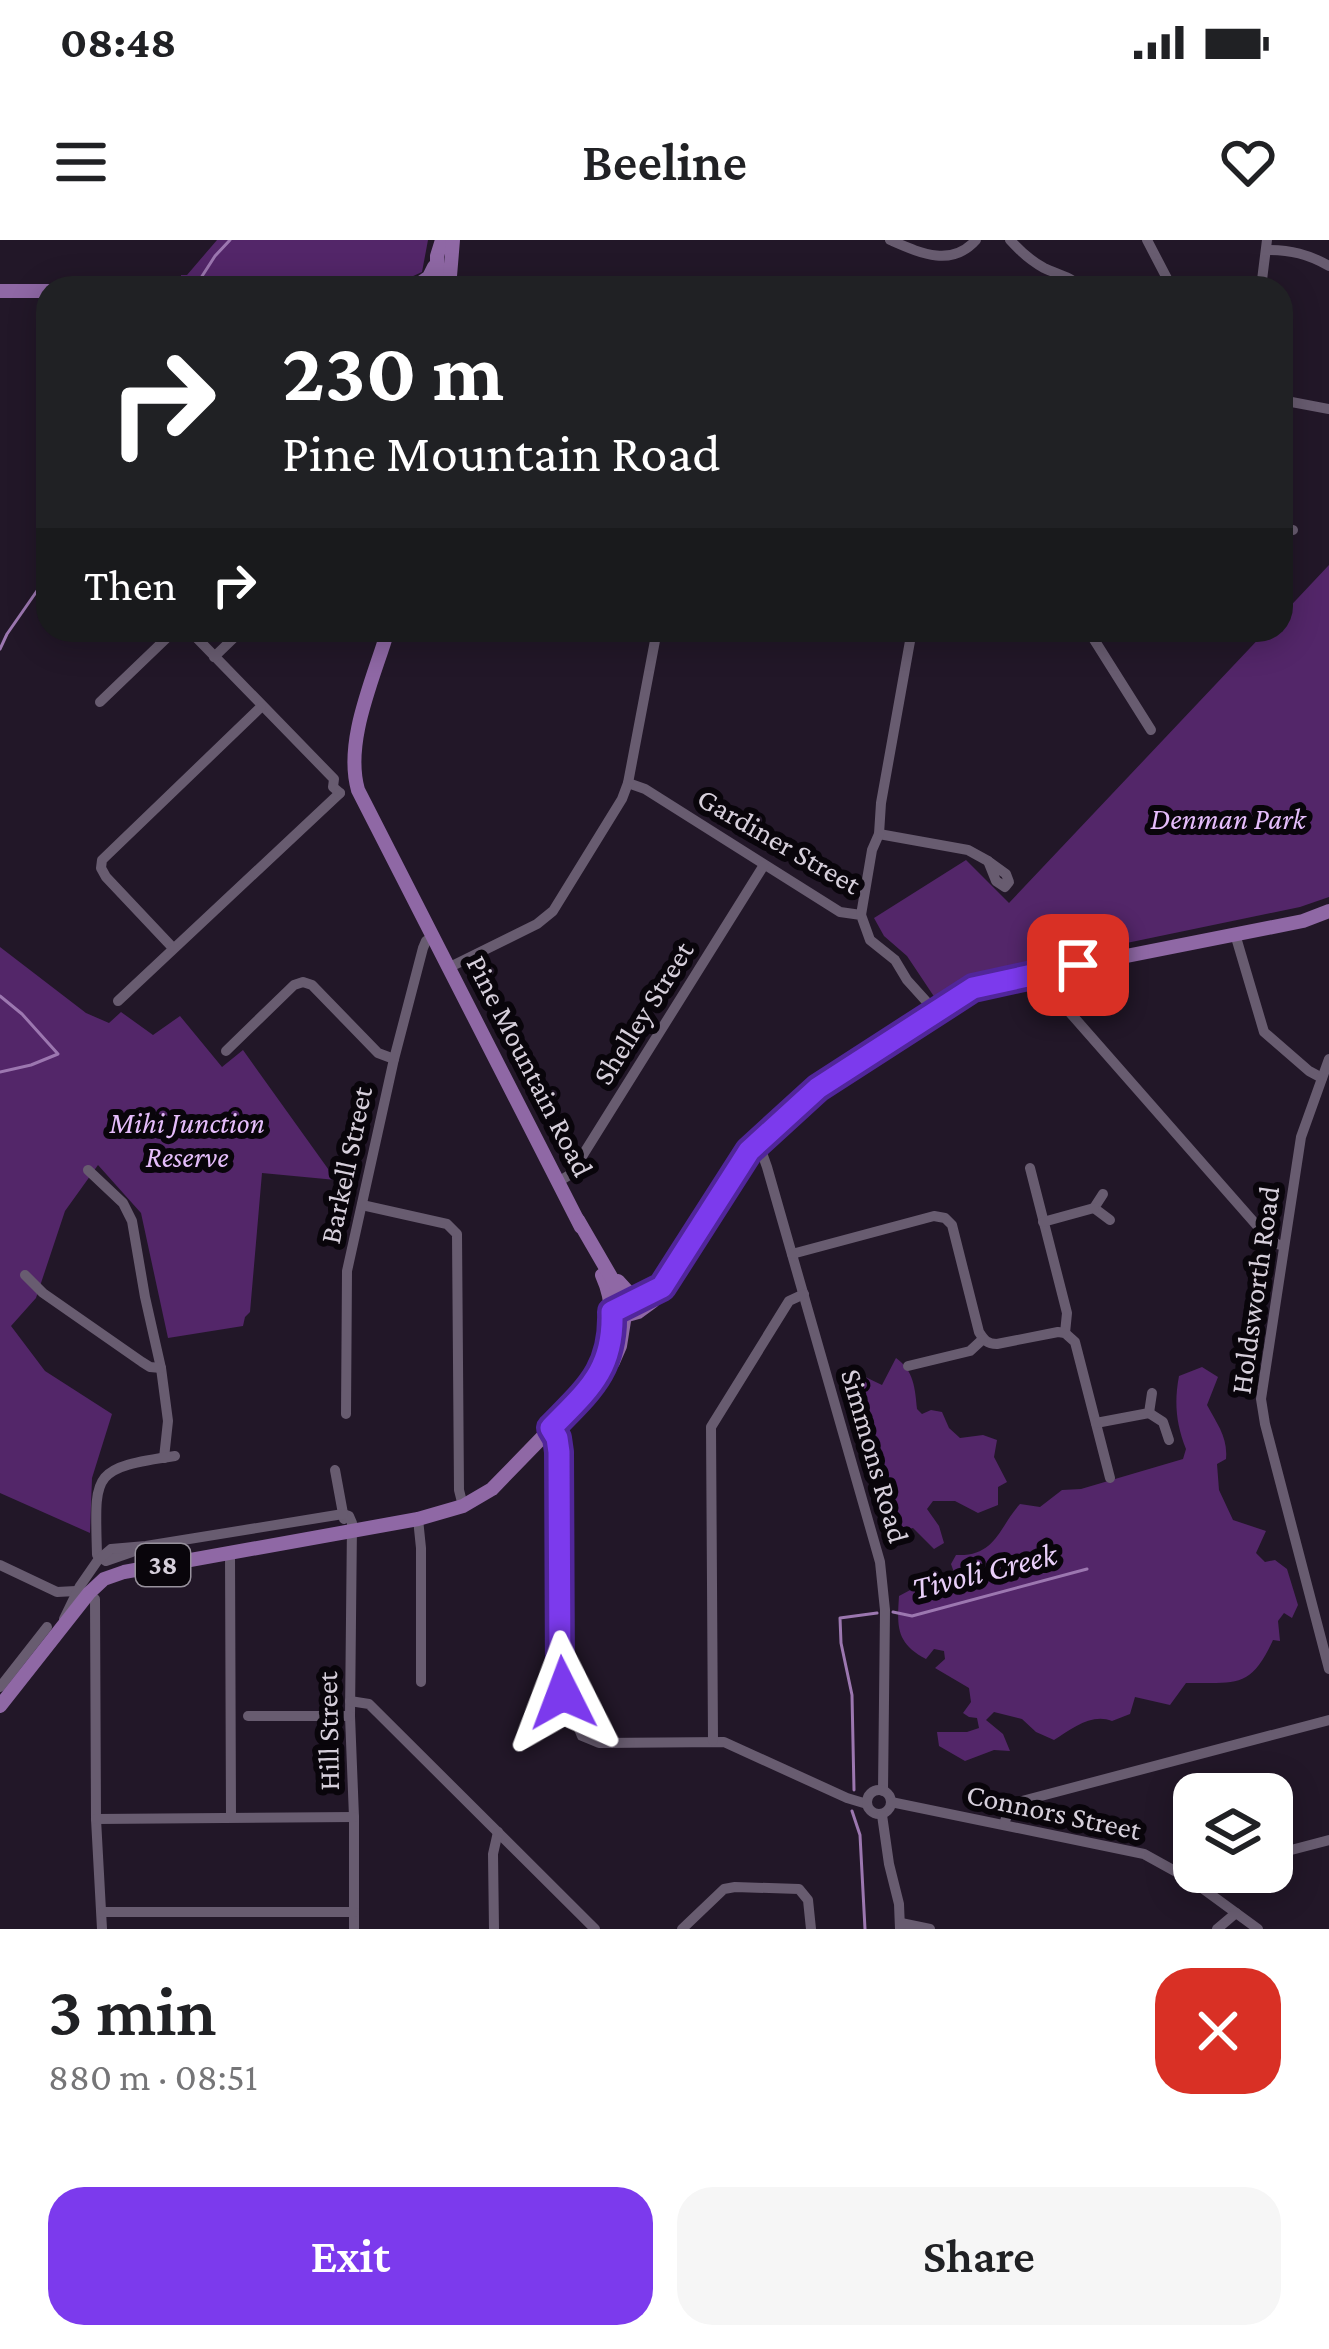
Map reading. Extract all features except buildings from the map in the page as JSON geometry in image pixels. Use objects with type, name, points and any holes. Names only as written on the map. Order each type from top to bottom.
[{"type":"main road","points":[[449,276],[453,240]]},
{"type":"main road","points":[[428,276],[440,248]]},
{"type":"main road","points":[[0,291],[36,291]]},
{"type":"main road","name":"Pine Mountain Road","points":[[388,642],[364,734],[355,792],[578,1220],[618,1312]]},
{"type":"main road","points":[[618,1312],[649,1305],[754,1146],[818,1088],[973,988],[1303,921],[1329,911]]},
{"type":"main road","name":"Pine Mountain Road","points":[[578,1220],[611,1273],[618,1312]]},
{"type":"main road","points":[[611,1273],[629,1293],[646,1296]]},
{"type":"main road","points":[[618,1312],[662,1287]]},
{"type":"main road","name":"38","points":[[0,1706],[54,1628],[101,1581],[118,1556],[230,1554],[463,1507],[499,1483],[597,1380],[618,1312]]},
{"type":"street","points":[[890,240],[937,257],[956,255],[976,240]]},
{"type":"street","points":[[1010,240],[1030,260],[1069,276]]},
{"type":"street","points":[[1147,240],[1166,276]]},
{"type":"street","points":[[1263,276],[1267,245],[1311,256],[1329,266]]},
{"type":"street","points":[[1293,402],[1329,409]]},
{"type":"street","points":[[100,702],[162,642]]},
{"type":"street","points":[[200,642],[334,779]]},
{"type":"street","points":[[214,657],[230,642]]},
{"type":"street","points":[[450,968],[537,924],[553,911],[622,799],[655,642]]},
{"type":"street","points":[[861,915],[910,642]]},
{"type":"street","points":[[1095,642],[1150,730]]},
{"type":"street","points":[[173,948],[106,877],[101,865],[105,855],[261,706]]},
{"type":"street","points":[[355,792],[333,787],[344,770],[357,766]]},
{"type":"street","name":"Gardiner Street","points":[[628,783],[840,912],[861,915],[874,945],[895,961],[935,1011]]},
{"type":"street","points":[[118,1001],[355,792]]},
{"type":"street","points":[[879,834],[968,850],[988,861]]},
{"type":"street","name":"Shelley Street","points":[[558,1182],[571,1174],[764,865]]},
{"type":"street","points":[[1235,934],[1264,1032],[1322,1078]]},
{"type":"street","name":"Barkell Street","points":[[346,1414],[346,1282],[394,1058],[422,948],[434,936]]},
{"type":"street","points":[[1036,974],[1257,1225],[1284,1246]]},
{"type":"street","points":[[226,1051],[294,985],[303,982],[312,985],[378,1053],[394,1058]]},
{"type":"street","name":"Holdsworth Road","points":[[1329,1059],[1301,1137],[1262,1390],[1262,1409],[1329,1669]]},
{"type":"street","name":"Simmons Road","points":[[754,1146],[767,1166],[884,1584],[883,1790]]},
{"type":"street","points":[[1030,1168],[1067,1313],[1066,1333],[1075,1342],[1110,1478]]},
{"type":"street","points":[[88,1170],[123,1203],[132,1221],[161,1368],[169,1457],[118,1467],[104,1477],[97,1498],[96,1553],[108,1561],[146,1546],[344,1514],[355,1516],[370,1529]]},
{"type":"street","points":[[1043,1222],[1094,1208],[1103,1194]]},
{"type":"street","points":[[362,1205],[447,1224],[458,1236],[459,1490],[463,1507]]},
{"type":"street","points":[[1094,1208],[1110,1220]]},
{"type":"street","points":[[792,1254],[934,1216],[945,1218],[952,1225],[983,1340],[997,1344],[1066,1333]]},
{"type":"street","points":[[25,1275],[43,1293],[142,1362],[161,1368]]},
{"type":"street","points":[[713,1741],[711,1427],[789,1301],[804,1294]]},
{"type":"street","points":[[908,1366],[970,1351],[983,1340]]},
{"type":"street","points":[[1149,1414],[1152,1394]]},
{"type":"street","points":[[1096,1424],[1149,1414],[1163,1422],[1169,1440]]},
{"type":"street","points":[[551,1428],[559,1452],[561,1685],[577,1729],[586,1739],[599,1743],[724,1742],[858,1801],[874,1814],[889,1810],[891,1802],[883,1790],[858,1801]]},
{"type":"street","points":[[335,1470],[344,1514],[352,1523],[350,1532]]},
{"type":"street","points":[[418,1519],[421,1682]]},
{"type":"street","name":"Hill Street","points":[[350,1532],[354,1929]]},
{"type":"street","points":[[97,1535],[118,1556]]},
{"type":"street","points":[[230,1554],[231,1817]]},
{"type":"street","points":[[0,1687],[67,1612],[100,1558]]},
{"type":"street","points":[[0,1565],[57,1592],[76,1591]]},
{"type":"street","points":[[57,1592],[67,1612]]},
{"type":"street","points":[[95,1599],[96,1819],[102,1929]]},
{"type":"street","points":[[54,1628],[84,1613],[95,1626]]},
{"type":"street","points":[[350,1701],[369,1704],[595,1929]]},
{"type":"street","points":[[248,1716],[350,1716]]},
{"type":"street","points":[[1004,1824],[1009,1810],[1022,1801],[1329,1720]]},
{"type":"street","name":"Connors Street","points":[[891,1802],[1144,1855],[1173,1868]]},
{"type":"street","points":[[882,1814],[900,1926],[930,1929]]},
{"type":"street","points":[[96,1819],[354,1817]]},
{"type":"street","points":[[494,1929],[498,1832]]},
{"type":"street","points":[[1293,1849],[1329,1840]]},
{"type":"street","points":[[682,1929],[719,1892],[735,1887],[799,1889],[808,1900],[811,1929]]},
{"type":"street","name":"Connors Street","points":[[1209,1893],[1258,1929]]},
{"type":"street","points":[[102,1912],[354,1912]]},
{"type":"street","points":[[1216,1929],[1236,1913]]},
{"type":"green space","points":[[217,240],[428,240],[422,272],[413,276],[181,276]]},
{"type":"green space","name":"Denman Park","points":[[1329,565],[1329,897],[1001,969],[957,984],[935,998],[874,918],[966,860],[1009,903],[1256,642],[1293,642],[1293,603]]},
{"type":"green space","name":"Mihi Junction Reserve","points":[[0,947],[86,1013],[109,1023],[121,1012],[153,1035],[180,1016],[222,1067],[243,1050],[336,1180],[262,1173],[250,1312],[243,1326],[168,1338],[141,1213],[98,1165],[65,1211],[36,1298],[11,1326],[45,1371],[112,1414],[92,1478],[90,1533],[0,1493]]},
{"type":"green space","points":[[896,1358],[910,1374],[922,1414],[942,1412],[960,1438],[983,1435],[997,1440],[994,1457],[1007,1482],[998,1487],[998,1505],[978,1513],[955,1501],[933,1501],[927,1509],[944,1543],[934,1549],[913,1528],[900,1531],[899,1546],[890,1544],[851,1383],[859,1374],[882,1385]]},
{"type":"green space","points":[[1202,1367],[1218,1377],[1207,1405],[1225,1444],[1226,1459],[1217,1464],[1219,1490],[1233,1520],[1266,1531],[1256,1553],[1265,1562],[1275,1560],[1287,1569],[1298,1605],[1292,1618],[1284,1613],[1278,1621],[1280,1641],[1273,1640],[1249,1675],[1229,1682],[1186,1683],[1170,1705],[1135,1697],[1130,1714],[1112,1721],[1089,1721],[1054,1740],[1022,1719],[994,1712],[986,1720],[1003,1734],[1010,1751],[994,1750],[965,1761],[939,1746],[937,1732],[979,1728],[977,1718],[963,1713],[971,1702],[969,1688],[935,1668],[945,1659],[944,1651],[934,1649],[926,1659],[909,1647],[899,1625],[899,1596],[914,1588],[932,1594],[950,1588],[956,1578],[951,1564],[956,1555],[988,1546],[1020,1504],[1040,1507],[1062,1490],[1081,1489],[1183,1459],[1186,1449],[1176,1404],[1179,1376]]},
{"type":"waterway","points":[[202,276],[230,240]]},
{"type":"waterway","points":[[0,649],[36,592]]},
{"type":"waterway","points":[[0,996],[58,1054],[0,1072]]},
{"type":"waterway","name":"Tivoli Creek","points":[[893,1612],[912,1616],[1087,1569]]},
{"type":"waterway","name":"Tivoli Creek","points":[[854,1790],[852,1695],[840,1618],[877,1613]]},
{"type":"waterway","name":"Tivoli Creek","points":[[852,1811],[860,1835],[865,1929]]},
{"type":"route","points":[[563,1693],[559,1452],[551,1428],[597,1380],[610,1342],[612,1312],[662,1287],[749,1151],[818,1088],[973,988],[1078,965]]}]
